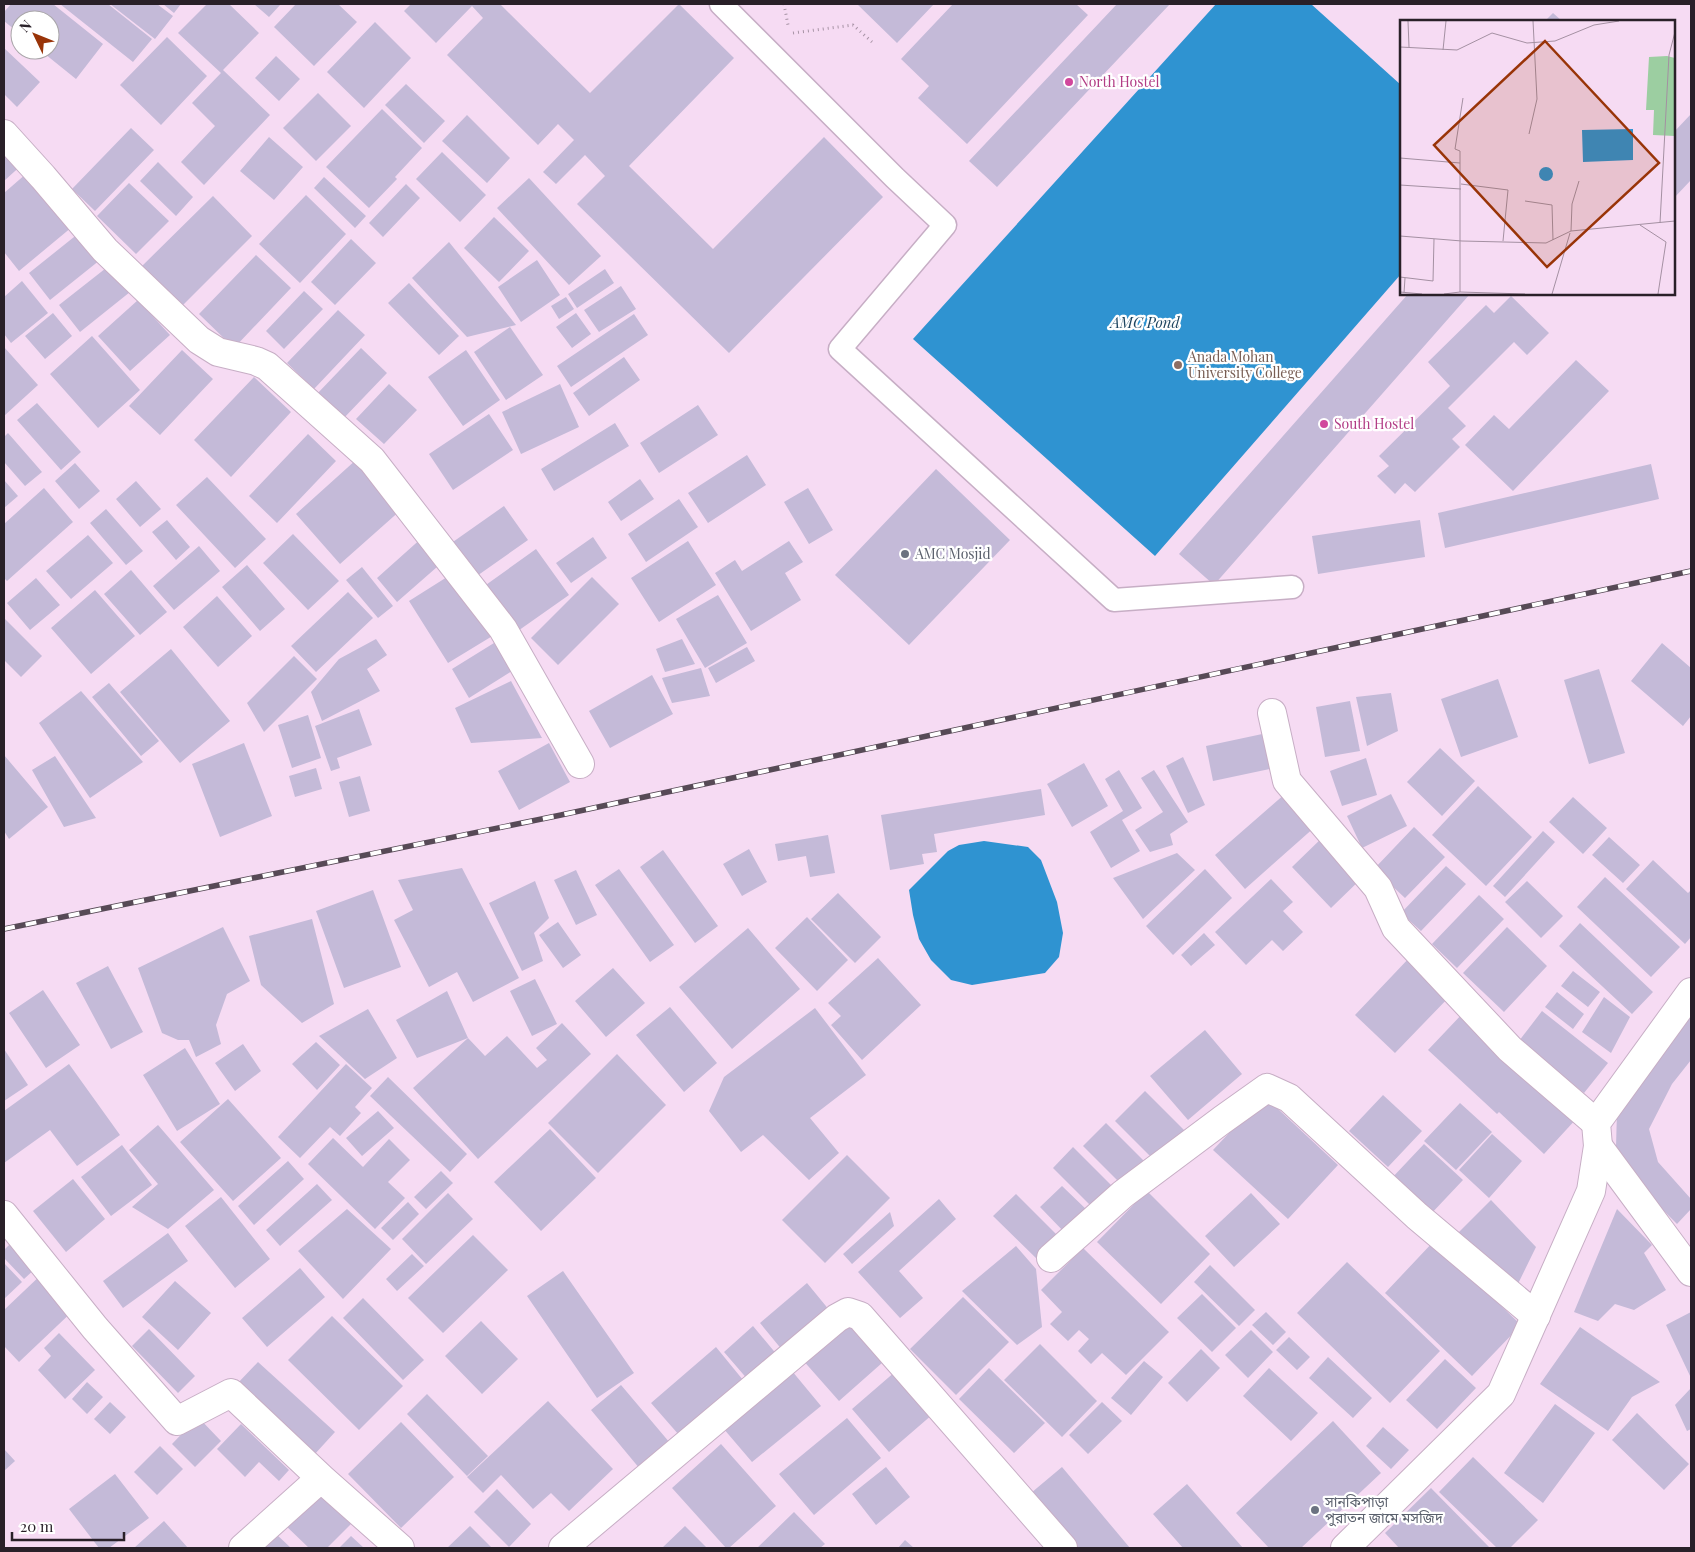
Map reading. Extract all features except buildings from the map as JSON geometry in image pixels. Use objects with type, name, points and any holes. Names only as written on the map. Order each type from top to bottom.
[{"type":"street","points":[[4,134],[105,250],[198,340],[218,352],[267,366],[372,460],[504,629],[580,764]]},
{"type":"street","points":[[1272,713],[1287,781],[1378,888],[1396,928],[1510,1049],[1597,1135],[1691,1272]]},
{"type":"street","points":[[1346,1548],[1501,1394],[1591,1191],[1597,1135],[1691,992]]},
{"type":"street","points":[[1051,1258],[1124,1194],[1267,1088],[1289,1098],[1418,1216],[1536,1316]]},
{"type":"street","points":[[4,1215],[95,1328],[177,1422],[231,1393],[321,1478],[400,1548]]},
{"type":"street","points":[[563,1548],[837,1318],[848,1312],[860,1316],[1063,1548]]},
{"type":"street","points":[[243,1548],[321,1478]]},
{"type":"lane","points":[[721,4],[894,178],[945,225],[840,349],[1114,600],[1292,587]]},
{"type":"path","points":[[784,4],[789,34],[853,25],[872,42]]},
{"type":"water","name":"AMC Pond","points":[[1216,4],[1311,4],[1400,84],[1400,275],[1155,556],[913,339]]},
{"type":"water","points":[[984,841],[1028,847],[1041,860],[1057,902],[1063,933],[1059,957],[1045,973],[972,985],[951,980],[931,960],[919,939],[909,890],[948,851],[959,845]]},
{"type":"railway","points":[[4,929],[561,815],[1691,571]]},
{"type":"place","name":"North Hostel","points":[[1069,82]]},
{"type":"place","name":"Anada Mohan University College","points":[[1178,365]]},
{"type":"place","name":"South Hostel","points":[[1324,424]]},
{"type":"place","name":"AMC Mosjid","points":[[905,554]]},
{"type":"place","name":"সানকিপাড়া পুরাতন জামে মসজিদ","points":[[1315,1510]]}]
